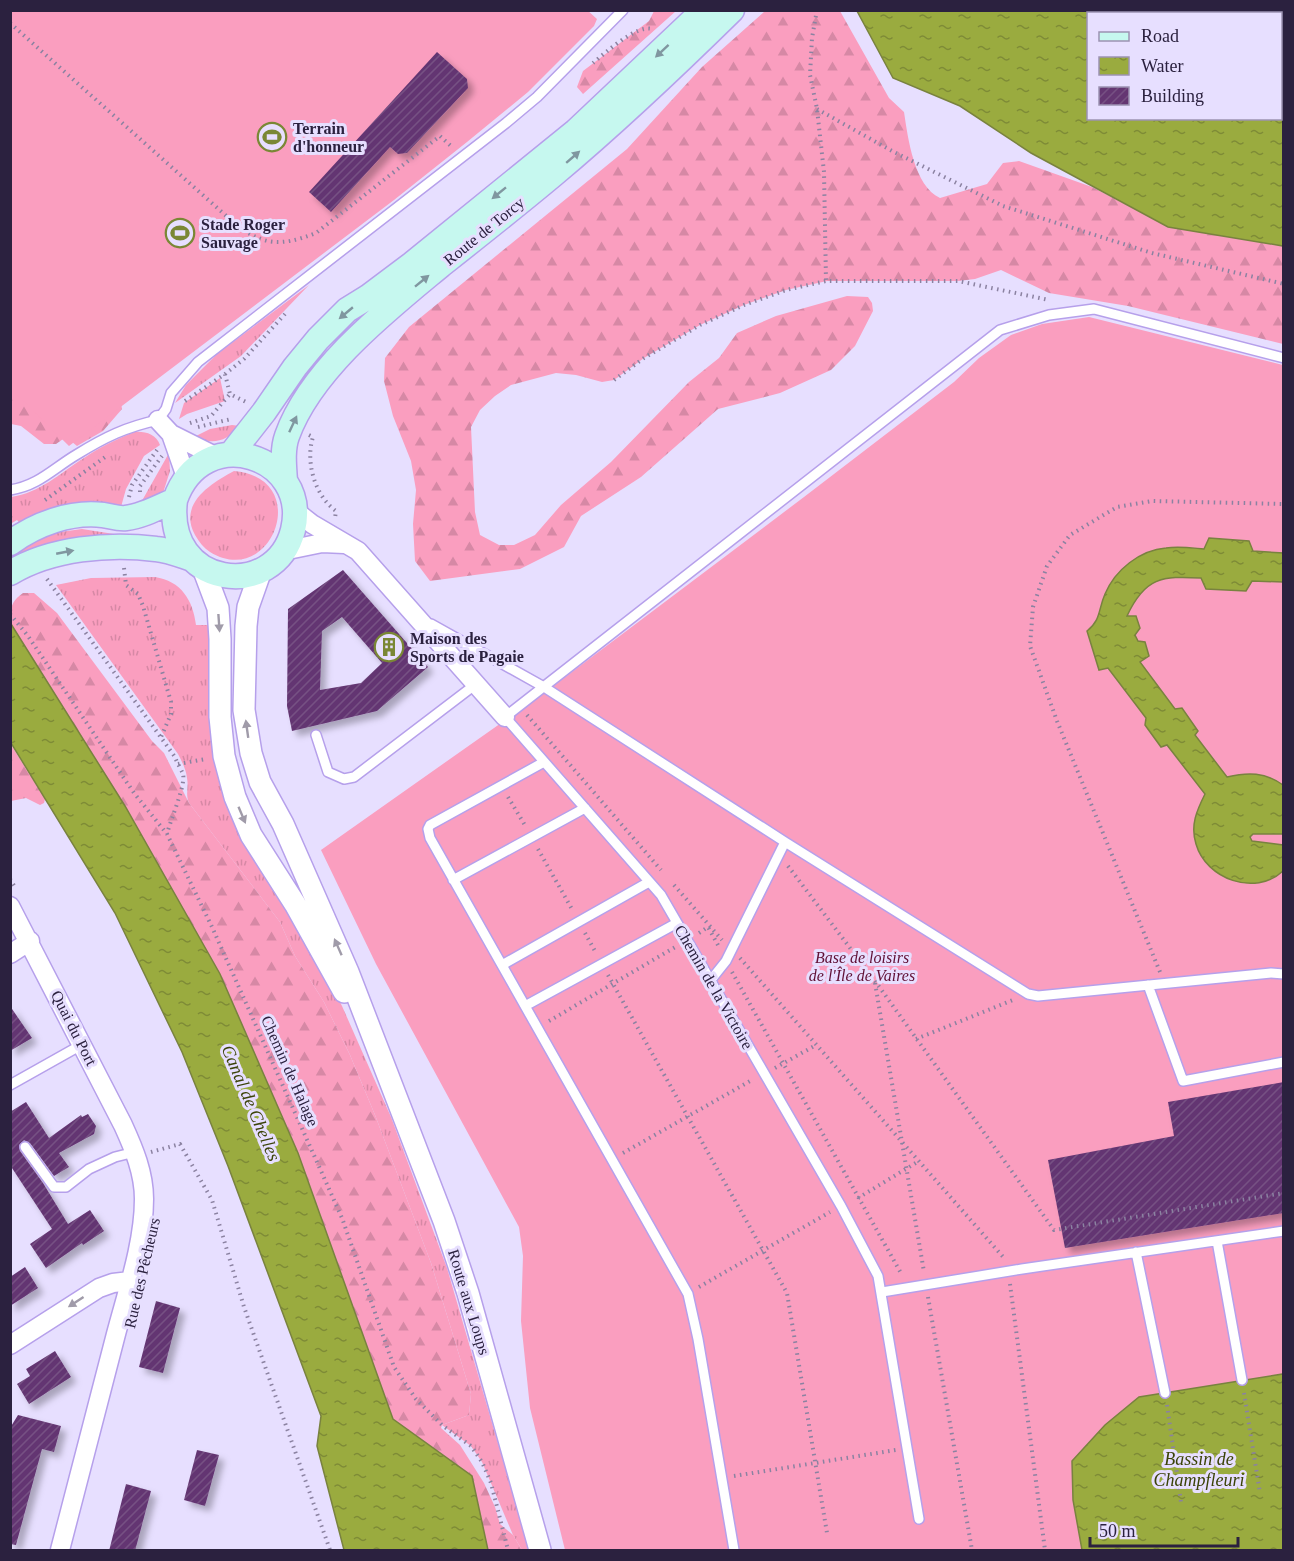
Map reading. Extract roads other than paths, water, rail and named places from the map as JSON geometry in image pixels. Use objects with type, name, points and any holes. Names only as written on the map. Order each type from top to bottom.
[{"type":"main road","name":"Route de Torcy","points":[[224,455],[264,412],[295,367],[318,339],[347,310],[412,264],[576,131],[704,10]]},
{"type":"main road","name":"Route de Torcy","points":[[285,481],[286,438],[314,389],[353,342],[400,299],[555,173],[661,80],[732,10]]},
{"type":"main road","points":[[10,573],[51,555],[88,549],[125,547],[156,549],[197,563],[212,572],[232,576],[252,574],[275,560],[293,531],[294,510],[291,493],[285,481],[267,464],[249,456],[224,455],[203,462],[186,477],[175,500],[173,516],[182,547],[197,563]]},
{"type":"main road","points":[[10,543],[58,519],[86,514],[125,518],[137,516],[175,500]]},
{"type":"street","points":[[158,420],[171,434],[186,477]]},
{"type":"street","points":[[171,434],[224,455]]},
{"type":"street","name":"Chemin de la Victoire","points":[[294,510],[312,524],[358,551],[476,684],[511,712]]},
{"type":"street","points":[[283,550],[322,543],[346,544]]},
{"type":"street","points":[[197,563],[218,608],[220,717],[224,756],[235,797],[246,826],[301,914],[381,1060]]},
{"type":"street","points":[[261,570],[248,607],[246,626],[244,710],[251,753],[260,782],[283,824],[348,972],[381,1060]]},
{"type":"street","name":"Quai du Port","points":[[15,901],[30,941],[83,1044],[146,1152]]},
{"type":"street","points":[[10,954],[30,941]]},
{"type":"street","name":"Route aux Loups","points":[[381,1060],[407,1123],[468,1293],[540,1551]]},
{"type":"street","name":"Rue des Pêcheurs","points":[[60,1551],[130,1281],[142,1224],[146,1152]]},
{"type":"street","points":[[10,1345],[99,1288],[130,1281]]},
{"type":"lane","points":[[10,490],[37,482],[74,456],[113,434],[128,427],[158,420],[166,409],[171,393],[198,362],[537,97],[623,10]]},
{"type":"lane","points":[[511,712],[1000,330],[1049,315],[1094,309],[1284,358]]},
{"type":"lane","points":[[418,618],[544,687],[784,842],[1028,994],[1038,996],[1271,973],[1284,974]]},
{"type":"lane","points":[[316,735],[328,772],[344,779],[354,777],[476,684]]},
{"type":"lane","name":"Chemin de la Victoire","points":[[511,712],[544,762],[661,895],[841,1206],[878,1276],[919,1519]]},
{"type":"lane","points":[[544,762],[430,825],[428,829],[430,838],[688,1294],[698,1339],[734,1551]]},
{"type":"lane","points":[[453,880],[585,808]]},
{"type":"lane","points":[[710,981],[726,961],[784,842]]},
{"type":"lane","points":[[502,965],[649,882]]},
{"type":"lane","points":[[525,1006],[677,924]]},
{"type":"lane","points":[[1148,985],[1183,1081],[1284,1062]]},
{"type":"lane","points":[[10,1085],[83,1044]]},
{"type":"lane","points":[[25,1147],[54,1187],[59,1188],[66,1187],[89,1170],[115,1157],[146,1152]]},
{"type":"lane","points":[[882,1292],[1284,1231]]},
{"type":"lane","points":[[1217,1241],[1242,1380]]},
{"type":"lane","points":[[1136,1252],[1165,1393]]},
{"type":"water","points":[[857,11],[1283,11],[1283,246],[1168,227],[1031,153],[960,106],[893,78]]},
{"type":"water","points":[[1209,538],[1249,541],[1253,551],[1283,553],[1283,582],[1252,581],[1246,591],[1206,589],[1201,578],[1165,579],[1148,586],[1127,616],[1136,616],[1140,628],[1135,635],[1138,641],[1145,642],[1149,656],[1140,662],[1175,709],[1182,708],[1198,731],[1195,735],[1227,777],[1242,774],[1263,775],[1283,785],[1283,834],[1253,834],[1250,837],[1252,841],[1283,845],[1283,871],[1272,879],[1259,883],[1246,883],[1221,875],[1201,856],[1194,837],[1194,824],[1205,794],[1167,745],[1161,747],[1145,725],[1146,718],[1108,668],[1099,670],[1087,631],[1097,619],[1109,585],[1129,563],[1156,550],[1176,547],[1204,549]]},
{"type":"water","name":"Canal de Chelles","points":[[11,624],[125,806],[220,974],[298,1153],[393,1419],[472,1476],[488,1550],[344,1550],[317,1446],[321,1416],[228,1166],[182,1052],[115,913],[11,743]]},
{"type":"water","name":"Bassin de Champfleuri","points":[[1283,1374],[1283,1550],[1082,1550],[1073,1500],[1072,1461],[1105,1425],[1139,1397]]},
{"type":"place","name":"Terrain d'honneur","points":[[272,137]]},
{"type":"place","name":"Stade Roger Sauvage","points":[[180,233]]},
{"type":"place","name":"Maison des Sports de Pagaie","points":[[389,647]]},
{"type":"park label","name":"Base de loisirs de l'Île de Vaires","points":[[862,966]]}]
